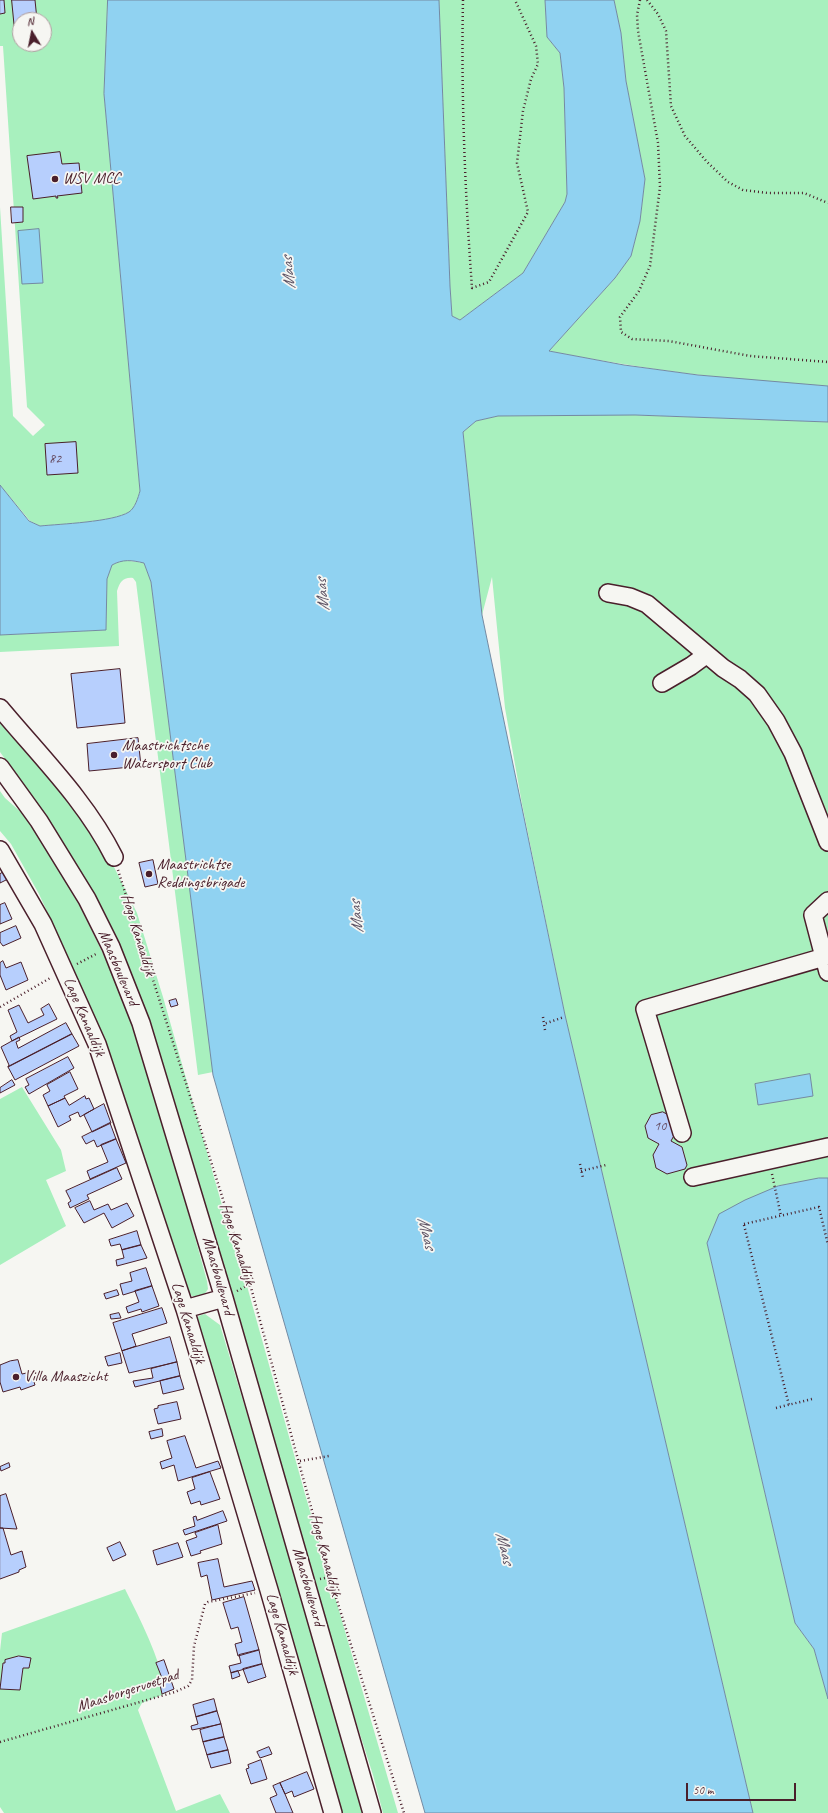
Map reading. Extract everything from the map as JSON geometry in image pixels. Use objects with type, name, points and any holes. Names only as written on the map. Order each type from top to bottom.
[{"type":"street","points":[[608,593],[630,597],[646,604],[757,694],[776,721],[793,752],[828,842]]},
{"type":"street","points":[[662,683],[691,666],[706,654]]},
{"type":"street","points":[[0,708],[78,798],[106,840],[114,857]]},
{"type":"street","name":"Maasboulevard","points":[[0,767],[28,804],[64,860],[100,924],[125,980],[153,1058],[224,1298],[372,1813]]},
{"type":"street","name":"Lage Kanaaldijk","points":[[0,850],[43,924],[97,1044],[185,1309],[270,1590],[333,1813]]},
{"type":"street","points":[[682,1133],[646,1009],[827,962],[813,915],[828,901]]},
{"type":"street","points":[[693,1176],[828,1147]]},
{"type":"street","points":[[185,1309],[224,1298]]},
{"type":"path","points":[[463,0],[462,54],[466,207],[472,288],[490,282],[528,212],[517,163],[523,111],[531,79],[538,64],[536,46],[515,0]]},
{"type":"path","points":[[640,0],[637,15],[638,31],[658,143],[660,187],[650,266],[639,291],[620,317],[621,332],[632,339],[669,341],[750,356],[828,362]]},
{"type":"path","points":[[647,0],[658,14],[666,31],[671,106],[685,136],[706,162],[728,182],[743,190],[768,193],[804,193],[828,203]]},
{"type":"path","name":"Hoge Kanaaldijk","points":[[114,857],[250,1284],[300,1461],[334,1591],[404,1813]]},
{"type":"path","points":[[543,1016],[545,1030]]},
{"type":"path","points":[[544,1024],[564,1018]]},
{"type":"path","points":[[769,1160],[781,1216]]},
{"type":"path","points":[[580,1164],[583,1178]]},
{"type":"path","points":[[581,1171],[606,1165]]},
{"type":"path","points":[[789,1405],[744,1224],[819,1207],[828,1246]]},
{"type":"path","points":[[776,1408],[812,1399]]},
{"type":"path","points":[[300,1461],[329,1456]]},
{"type":"path","name":"Maasborgervoetpad","points":[[0,1742],[176,1692],[184,1688],[192,1680],[194,1646],[206,1604],[208,1602],[270,1590]]},
{"type":"green space","points":[[0,0],[108,0],[104,94],[140,491],[136,503],[129,512],[111,518],[40,526],[30,521],[0,485],[0,207],[13,416],[33,436],[45,425],[27,407],[3,46],[0,46]]},
{"type":"green space","points":[[439,0],[545,0],[547,37],[560,53],[564,88],[567,194],[565,202],[523,273],[460,320],[452,316],[450,286]]},
{"type":"green space","points":[[614,0],[828,0],[828,386],[758,381],[653,369],[549,351],[615,278],[631,256],[640,221],[645,179],[626,81],[621,33]]},
{"type":"green space","points":[[635,415],[828,422],[828,1178],[778,1186],[707,1243],[795,1623],[814,1649],[828,1699],[828,1813],[753,1813],[565,1015],[522,804],[505,708],[492,577],[482,615],[463,432],[476,421],[498,416]]},
{"type":"green space","points":[[123,560],[144,563],[151,582],[213,1072],[198,1075],[136,582],[133,578],[124,579],[117,591],[119,646],[0,652],[0,635],[106,630],[107,579],[112,565]]},
{"type":"green space","points":[[0,716],[78,806],[103,845],[137,913],[163,997],[225,1216],[247,1286],[305,1494],[398,1813],[383,1813],[373,1775],[305,1561],[164,1066],[132,976],[116,940],[61,841],[40,807],[0,752]]},
{"type":"green space","points":[[0,791],[5,798],[31,821],[68,882],[116,980],[130,1014],[170,1146],[207,1281],[208,1289],[204,1295],[198,1298],[184,1291],[98,1032],[78,979],[39,894],[11,844],[0,831]]},
{"type":"green space","points":[[22,1087],[61,1150],[66,1171],[46,1180],[66,1226],[0,1265],[0,1099]]},
{"type":"green space","points":[[205,1314],[220,1325],[280,1523],[364,1813],[338,1813],[194,1319]]},
{"type":"green space","points":[[125,1589],[154,1652],[166,1692],[142,1703],[138,1710],[176,1811],[220,1794],[230,1813],[4,1813],[0,1807],[0,1651],[2,1633]]},
{"type":"water","name":"Maas","points":[[108,0],[439,0],[450,286],[452,316],[460,320],[523,273],[565,202],[567,194],[564,88],[560,53],[547,37],[545,0],[614,0],[621,33],[626,81],[645,179],[640,221],[631,256],[615,278],[549,351],[624,365],[698,375],[828,386],[828,422],[635,415],[498,416],[476,421],[463,432],[482,615],[565,1015],[753,1813],[425,1813],[213,1075],[151,582],[144,563],[127,561],[112,565],[107,579],[106,630],[0,635],[0,485],[29,521],[40,526],[99,520],[121,515],[129,512],[133,508],[140,491],[104,94]]},
{"type":"water","points":[[39,229],[43,283],[22,284],[18,231]]},
{"type":"water","points":[[810,1074],[813,1096],[758,1105],[755,1084]]},
{"type":"water","points":[[819,1178],[828,1178],[828,1699],[814,1649],[795,1623],[707,1243],[719,1214],[745,1200],[778,1186]]},
{"type":"building","points":[[0,0],[4,0],[5,13],[0,14]]},
{"type":"building","points":[[12,0],[35,0],[36,12],[13,12]]},
{"type":"building","name":"WSV MCC","points":[[60,152],[62,164],[79,163],[82,193],[57,196],[58,198],[56,198],[56,196],[33,199],[27,156]]},
{"type":"building","points":[[11,207],[23,207],[23,222],[12,223]]},
{"type":"building","points":[[76,442],[78,473],[47,475],[45,444]]},
{"type":"building","points":[[120,669],[125,723],[77,728],[71,674]]},
{"type":"building","name":"Maastrichtsche Watersport Club","points":[[138,738],[141,766],[89,771],[87,744]]},
{"type":"building","name":"Maastrichtse Reddingsbrigade","points":[[153,860],[158,884],[145,887],[139,863]]},
{"type":"building","points":[[4,872],[8,879],[0,883],[0,874]]},
{"type":"building","points":[[5,903],[12,919],[0,924],[0,905]]},
{"type":"building","points":[[16,926],[21,938],[3,946],[0,942],[0,933]]},
{"type":"building","points":[[3,961],[6,968],[21,962],[28,980],[6,990],[0,975],[0,963]]},
{"type":"building","points":[[176,999],[178,1005],[171,1007],[169,1001]]},
{"type":"building","points":[[49,1004],[57,1019],[12,1041],[10,1036],[17,1032],[8,1010],[19,1005],[28,1023],[44,1015],[41,1009]]},
{"type":"building","points":[[66,1023],[72,1034],[8,1067],[9,1065],[1,1047],[19,1037],[20,1040],[16,1042],[18,1048]]},
{"type":"building","points":[[72,1034],[79,1046],[15,1080],[8,1067]]},
{"type":"building","points":[[68,1057],[74,1068],[29,1094],[25,1087],[29,1085],[26,1079]]},
{"type":"building","points":[[70,1072],[78,1089],[64,1096],[65,1098],[48,1106],[43,1095],[50,1091],[47,1085]]},
{"type":"building","points":[[12,1080],[15,1085],[0,1093],[0,1088]]},
{"type":"building","points":[[85,1096],[86,1099],[89,1098],[94,1109],[80,1117],[78,1112],[69,1116],[71,1120],[58,1127],[48,1106],[65,1098],[69,1105]]},
{"type":"building","points":[[104,1104],[111,1123],[92,1132],[84,1115]]},
{"type":"building","points":[[663,1112],[674,1118],[677,1130],[671,1141],[682,1147],[687,1165],[685,1169],[667,1174],[656,1168],[653,1155],[659,1144],[648,1138],[645,1126],[651,1115]]},
{"type":"building","points":[[110,1123],[116,1139],[97,1147],[94,1140],[86,1144],[82,1137]]},
{"type":"building","points":[[116,1139],[126,1163],[90,1179],[87,1171],[108,1162],[101,1145]]},
{"type":"building","points":[[117,1168],[122,1179],[87,1195],[89,1199],[70,1208],[68,1203],[71,1201],[66,1191]]},
{"type":"building","points":[[90,1201],[94,1210],[108,1204],[111,1210],[127,1203],[134,1216],[112,1228],[104,1213],[84,1223],[75,1208]]},
{"type":"building","points":[[137,1231],[141,1245],[122,1250],[120,1244],[111,1246],[109,1240]]},
{"type":"building","points":[[141,1245],[147,1258],[117,1266],[116,1260],[124,1258],[122,1250]]},
{"type":"building","points":[[146,1268],[152,1286],[123,1295],[120,1284],[132,1281],[130,1273]]},
{"type":"building","points":[[152,1286],[159,1306],[142,1312],[141,1309],[128,1313],[126,1307],[139,1302],[135,1291]]},
{"type":"building","points":[[117,1290],[119,1295],[106,1299],[104,1294]]},
{"type":"building","points":[[162,1308],[167,1323],[132,1334],[136,1346],[122,1351],[113,1323]]},
{"type":"building","points":[[119,1313],[121,1318],[111,1319],[110,1315]]},
{"type":"building","points":[[170,1337],[177,1362],[129,1373],[122,1351]]},
{"type":"building","points":[[120,1353],[122,1363],[108,1366],[105,1357]]},
{"type":"building","name":"Villa Maaszicht","points":[[18,1360],[22,1374],[31,1372],[33,1379],[44,1376],[45,1379],[34,1382],[35,1385],[21,1390],[20,1387],[3,1392],[0,1382],[0,1365]]},
{"type":"building","points":[[177,1362],[180,1376],[135,1387],[133,1381],[153,1378],[151,1369]]},
{"type":"building","points":[[180,1376],[184,1389],[163,1394],[160,1381]]},
{"type":"building","points":[[177,1402],[181,1419],[158,1424],[154,1409],[158,1408],[158,1406]]},
{"type":"building","points":[[162,1429],[163,1436],[151,1439],[149,1432]]},
{"type":"building","points":[[185,1436],[196,1468],[218,1461],[221,1468],[178,1481],[174,1465],[162,1469],[160,1462],[172,1458],[167,1441]]},
{"type":"building","points":[[9,1463],[10,1467],[1,1471],[0,1467]]},
{"type":"building","points":[[210,1472],[220,1499],[201,1505],[200,1501],[191,1504],[187,1492],[195,1489],[192,1478]]},
{"type":"building","points":[[6,1494],[17,1529],[0,1528],[0,1496]]},
{"type":"building","points":[[223,1511],[227,1521],[185,1535],[183,1530],[195,1526],[193,1517],[196,1516],[197,1520]]},
{"type":"building","points":[[218,1525],[222,1544],[200,1551],[201,1553],[191,1556],[186,1541],[197,1537],[195,1533]]},
{"type":"building","points":[[0,1528],[3,1528],[11,1555],[22,1551],[26,1567],[19,1570],[19,1572],[0,1579]]},
{"type":"building","points":[[120,1542],[126,1555],[113,1561],[107,1548]]},
{"type":"building","points":[[178,1543],[183,1557],[157,1565],[153,1551]]},
{"type":"building","points":[[218,1559],[224,1587],[252,1581],[255,1590],[212,1600],[207,1575],[201,1577],[198,1563]]},
{"type":"building","points":[[244,1597],[259,1650],[238,1656],[235,1644],[242,1642],[238,1627],[231,1629],[223,1603]]},
{"type":"building","points":[[259,1650],[262,1664],[231,1673],[229,1666],[241,1663],[239,1655]]},
{"type":"building","points":[[19,1656],[31,1658],[29,1668],[23,1668],[20,1690],[0,1689],[3,1663],[5,1663],[5,1660]]},
{"type":"building","points":[[164,1660],[174,1689],[162,1694],[159,1680],[162,1678],[156,1663]]},
{"type":"building","points":[[262,1664],[266,1677],[248,1683],[243,1669]]},
{"type":"building","points":[[238,1671],[240,1676],[232,1679],[231,1673]]},
{"type":"building","points":[[214,1699],[217,1711],[196,1717],[193,1705]]},
{"type":"building","points":[[217,1711],[221,1724],[192,1730],[191,1726],[198,1724],[196,1717]]},
{"type":"building","points":[[221,1724],[224,1737],[203,1742],[200,1730]]},
{"type":"building","points":[[224,1737],[228,1750],[207,1755],[203,1742]]},
{"type":"building","points":[[269,1747],[272,1754],[260,1758],[257,1752]]},
{"type":"building","points":[[228,1750],[231,1763],[211,1768],[207,1755]]},
{"type":"building","points":[[261,1760],[267,1779],[251,1784],[246,1769],[249,1768],[248,1765]]},
{"type":"building","points":[[307,1772],[314,1789],[294,1797],[292,1791],[285,1794],[280,1783]]},
{"type":"building","points":[[280,1783],[293,1813],[276,1813],[270,1798],[277,1795],[273,1786]]},
{"type":"place","name":"WSV MCC","points":[[55,179]]},
{"type":"place","name":"Maastrichtsche Watersport Club","points":[[114,755]]},
{"type":"place","name":"Maastrichtse Reddingsbrigade","points":[[149,874]]},
{"type":"place","name":"Villa Maaszicht","points":[[16,1377]]}]
